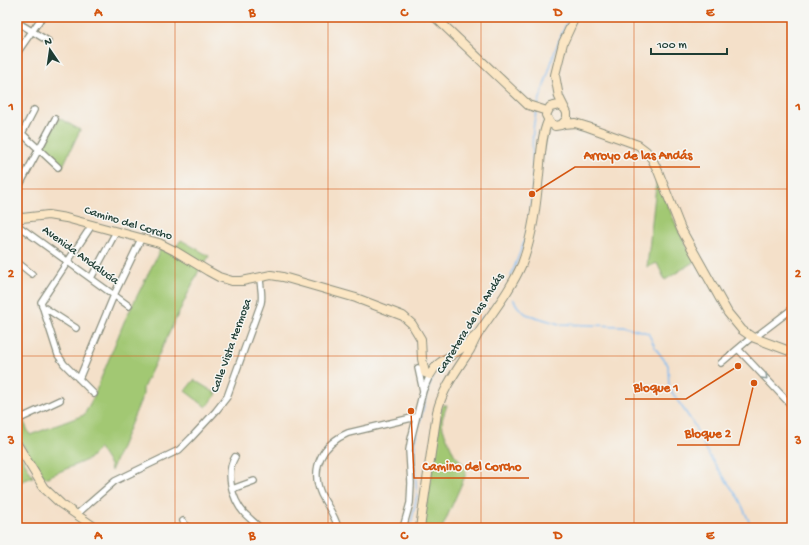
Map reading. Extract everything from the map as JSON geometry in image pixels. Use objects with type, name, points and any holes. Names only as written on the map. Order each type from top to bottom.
[{"type":"street","points":[[17,53],[42,17]]},
{"type":"street","points":[[435,17],[528,105],[550,109],[559,105],[564,108]]},
{"type":"street","points":[[565,120],[564,108],[559,97],[555,81],[556,68],[563,43],[575,17]]},
{"type":"street","points":[[17,22],[48,41]]},
{"type":"street","points":[[559,97],[546,115],[551,123],[573,120],[575,123],[638,145],[649,155],[658,171],[681,229],[728,313],[736,323],[753,338],[792,352]]},
{"type":"street","points":[[17,143],[19,131],[34,110]]},
{"type":"street","points":[[17,190],[55,119]]},
{"type":"street","name":"Carretera de las Andás","points":[[420,528],[439,403],[459,355],[471,349],[479,332],[509,290],[521,265],[531,238],[536,213],[542,140],[551,123]]},
{"type":"street","points":[[19,131],[58,167]]},
{"type":"street","name":"Camino del Corcho","points":[[17,216],[22,218],[48,215],[66,218],[159,244],[175,251],[208,271],[232,281],[242,281],[271,275],[283,277],[356,298],[403,316],[412,324],[421,339],[426,372],[410,450],[412,483],[410,503],[403,528]]},
{"type":"street","name":"Avenida Andalucía","points":[[17,225],[129,306]]},
{"type":"street","points":[[92,225],[41,302],[41,305],[58,354],[64,364],[94,394]]},
{"type":"street","points":[[91,278],[116,232]]},
{"type":"street","points":[[79,379],[114,295],[141,239]]},
{"type":"street","points":[[17,262],[32,274]]},
{"type":"street","name":"Calle Vista Hermosa","points":[[76,515],[115,481],[179,450],[192,438],[227,397],[261,303],[263,294],[260,285],[260,278]]},
{"type":"street","points":[[41,305],[76,328]]},
{"type":"street","points":[[721,363],[791,310]]},
{"type":"street","points":[[426,372],[444,359],[459,355],[479,332]]},
{"type":"street","points":[[738,349],[792,406]]},
{"type":"street","name":"Camino del Corcho","points":[[423,392],[426,372]]},
{"type":"street","points":[[17,420],[60,400]]},
{"type":"street","points":[[338,528],[333,513],[322,497],[316,476],[320,458],[325,449],[339,437],[348,433],[416,417]]},
{"type":"street","points":[[17,444],[44,488],[61,504],[96,528]]},
{"type":"street","points":[[235,457],[231,468],[232,489],[238,504],[260,528]]},
{"type":"street","points":[[232,489],[254,480]]},
{"type":"street","points":[[183,521],[189,528]]},
{"type":"green space","points":[[59,118],[80,130],[62,168],[43,148]]},
{"type":"green space","points":[[657,177],[679,231],[695,261],[665,280],[657,263],[647,267]]},
{"type":"green space","points":[[181,240],[209,256],[204,265],[175,248]]},
{"type":"green space","points":[[161,248],[200,268],[143,388],[143,395],[111,471],[110,465],[99,448],[89,459],[45,478],[34,463],[19,437],[17,433],[17,423],[23,420],[30,435],[84,415],[93,398],[124,322]]},
{"type":"green space","points":[[194,380],[217,394],[206,407],[185,391]]},
{"type":"green space","points":[[442,405],[447,405],[442,420],[443,429],[454,454],[465,466],[466,474],[442,528],[423,528]]},
{"type":"green space","points":[[17,449],[33,477],[17,483]]},
{"type":"waterway","points":[[538,105],[556,48],[569,17]]},
{"type":"waterway","points":[[511,276],[524,240],[530,216],[533,186],[532,144],[536,113]]},
{"type":"waterway","points":[[513,299],[518,307],[526,314],[559,324],[623,326],[648,333],[656,349],[668,365],[669,388],[693,423],[710,457],[739,499],[752,528]]},
{"type":"waterway","points":[[456,348],[484,316]]},
{"type":"waterway","points":[[410,528],[417,495],[414,460],[415,440],[428,389],[433,377]]},
{"type":"place","name":"Arroyo de las Andás","points":[[532,194]]},
{"type":"place","name":"Bloque 1","points":[[738,366]]},
{"type":"place","name":"Bloque 2","points":[[754,383]]},
{"type":"place","name":"Camino del Corcho","points":[[411,411]]}]
